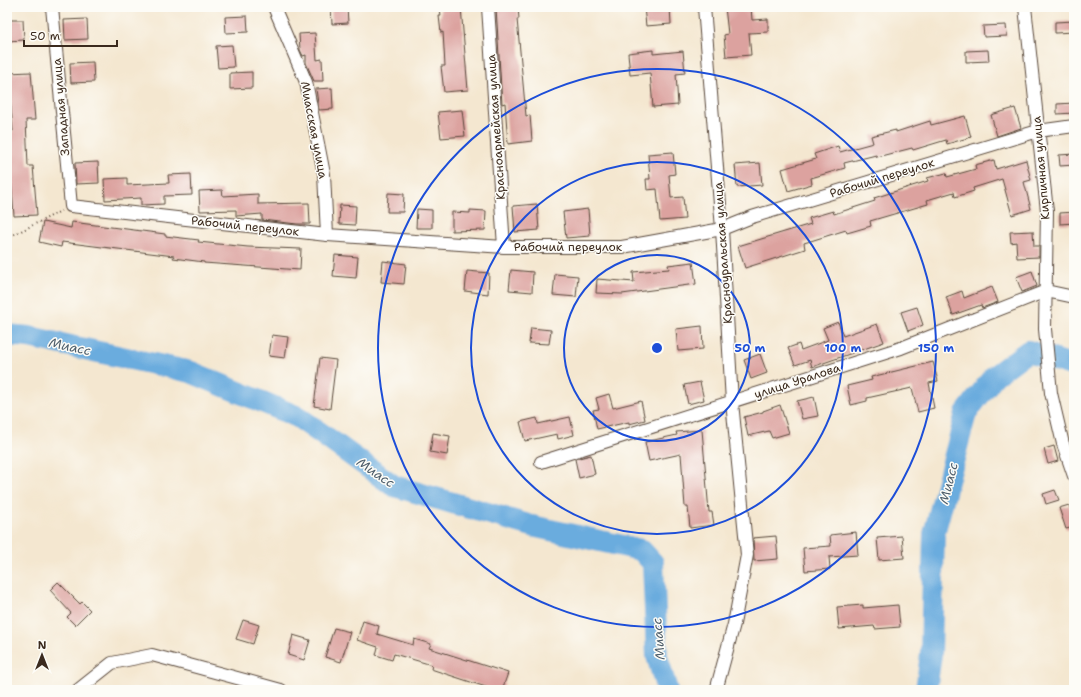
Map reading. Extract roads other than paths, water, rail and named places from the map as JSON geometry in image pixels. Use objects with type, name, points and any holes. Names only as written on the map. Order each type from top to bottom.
[{"type":"street","name":"Западная улица","points":[[52,7],[71,206]]},
{"type":"street","name":"Миасская улица","points":[[274,7],[306,82],[324,174],[327,235]]},
{"type":"street","name":"Красноармейская улица","points":[[488,7],[504,247]]},
{"type":"street","name":"Красноуральская улица","points":[[704,7],[722,229],[732,402],[747,555],[734,624],[717,687]]},
{"type":"street","name":"Кирпичная улица","points":[[1025,7],[1047,211],[1044,329],[1051,393],[1063,444],[1074,476]]},
{"type":"street","name":"Рабочий переулок","points":[[71,206],[327,235],[504,247],[622,247],[722,229],[752,217],[1038,131],[1074,126]]},
{"type":"street","points":[[1046,291],[1074,297]]},
{"type":"street","name":"улица Уралова","points":[[541,462],[901,348],[1046,291]]},
{"type":"street","points":[[78,690],[112,663],[152,655],[280,690]]},
{"type":"waterway","name":"Миасс","points":[[7,335],[29,337],[191,372],[298,417],[394,486],[532,526],[641,550],[653,563],[657,656],[667,690]]},
{"type":"waterway","name":"Миасс","points":[[926,690],[931,654],[934,534],[966,413],[994,376],[1028,351],[1074,366]]}]
